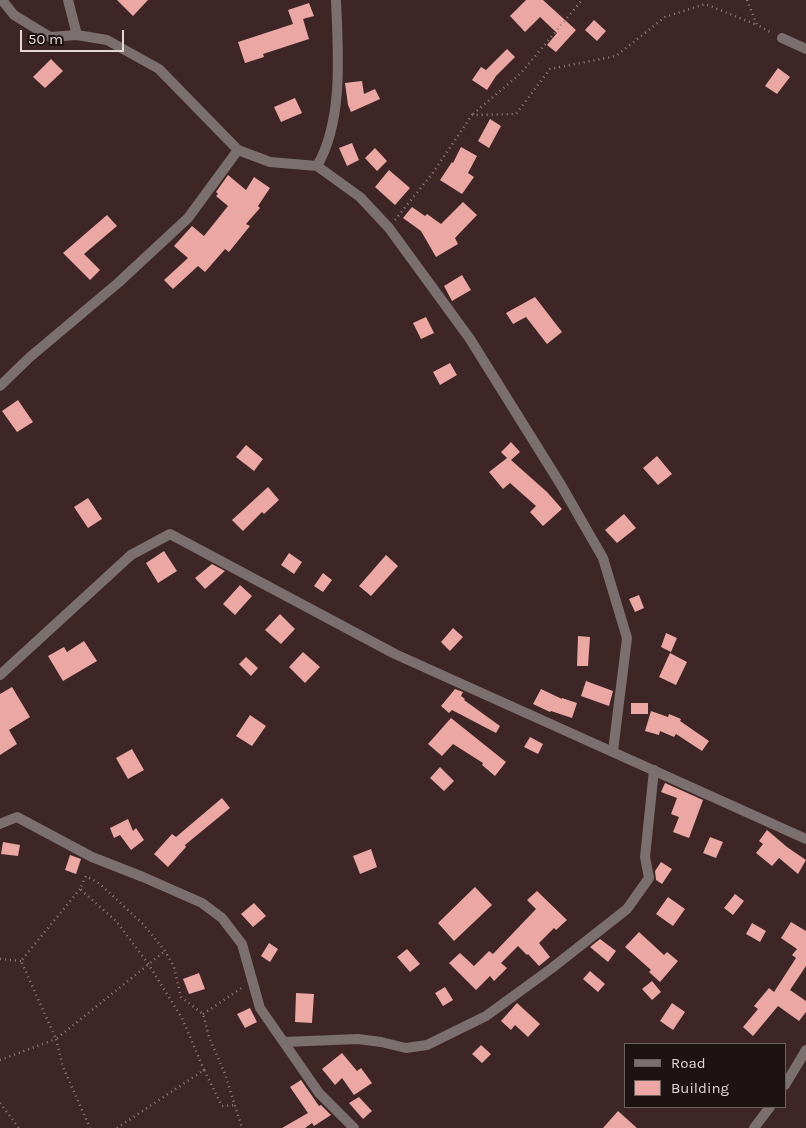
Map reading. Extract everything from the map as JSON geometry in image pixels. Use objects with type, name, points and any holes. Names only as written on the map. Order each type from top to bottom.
[{"type":"street","points":[[2,0],[14,15],[50,36],[77,35],[107,40],[159,69],[238,150],[270,162],[318,166],[360,197],[389,228],[470,339],[561,485],[603,558],[627,638],[613,752]]},
{"type":"street","points":[[68,0],[77,35]]},
{"type":"street","points":[[318,166],[325,153],[336,95],[339,67],[336,0]]},
{"type":"street","points":[[782,38],[806,49]]},
{"type":"street","points":[[0,386],[30,357],[118,283],[188,218],[238,150]]},
{"type":"street","points":[[0,676],[131,555],[170,534],[395,654],[806,838]]},
{"type":"street","points":[[284,1042],[358,1039],[406,1048],[427,1045],[486,1016],[552,968],[627,909],[649,878],[645,857],[654,770]]},
{"type":"street","points":[[0,824],[17,817],[92,857],[142,876],[202,903],[222,918],[242,944],[260,1008],[320,1093],[354,1128]]},
{"type":"street","points":[[786,1084],[806,1050]]},
{"type":"street","points":[[754,1128],[769,1108]]},
{"type":"path","points":[[389,228],[432,174],[472,115],[521,73],[582,0]]},
{"type":"path","points":[[747,0],[757,25]]},
{"type":"path","points":[[472,115],[516,114],[550,69],[616,56],[665,17],[704,4],[757,25],[782,38]]},
{"type":"path","points":[[21,961],[80,889],[86,876],[100,884],[143,924],[174,967],[181,997],[203,1014],[209,1037],[225,1074],[242,1128]]},
{"type":"path","points":[[80,889],[116,921],[149,965],[182,1018],[222,1106],[235,1105]]},
{"type":"path","points":[[0,1060],[56,1039],[165,952]]},
{"type":"path","points":[[0,959],[21,961]]},
{"type":"path","points":[[21,961],[56,1039],[63,1068],[90,1128]]},
{"type":"path","points":[[203,1014],[252,981]]},
{"type":"path","points":[[117,1128],[204,1070]]},
{"type":"path","points":[[0,1103],[20,1128]]},
{"type":"building","points":[[117,0],[148,0],[133,16]]},
{"type":"building","points":[[526,0],[543,0],[576,30],[556,52],[547,45],[557,33],[540,17],[525,32],[510,16]]},
{"type":"building","points":[[309,3],[314,16],[303,19],[309,39],[263,54],[264,57],[245,63],[238,42],[293,24],[288,10]]},
{"type":"building","points":[[594,20],[606,31],[597,41],[585,30]]},
{"type":"building","points":[[507,49],[515,57],[496,76],[487,90],[472,80],[481,67],[486,70]]},
{"type":"building","points":[[51,59],[63,71],[45,88],[33,77]]},
{"type":"building","points":[[778,68],[790,77],[777,94],[765,86]]},
{"type":"building","points":[[362,81],[364,94],[375,89],[380,99],[351,112],[348,105],[345,83]]},
{"type":"building","points":[[295,98],[302,113],[281,122],[274,107]]},
{"type":"building","points":[[490,119],[501,126],[489,148],[478,141]]},
{"type":"building","points":[[352,143],[359,160],[347,166],[339,148]]},
{"type":"building","points":[[461,147],[477,156],[468,173],[474,177],[462,194],[440,180],[453,163]]},
{"type":"building","points":[[375,148],[387,161],[377,171],[365,158]]},
{"type":"building","points":[[389,170],[410,188],[395,205],[375,187]]},
{"type":"building","points":[[228,175],[246,190],[254,177],[270,188],[258,206],[260,208],[246,224],[250,226],[229,252],[225,249],[205,272],[198,266],[173,289],[164,280],[188,258],[174,246],[192,226],[204,236],[228,206],[216,196],[218,194],[216,192]]},
{"type":"building","points":[[463,202],[477,215],[455,238],[458,244],[436,257],[421,231],[403,218],[412,207],[425,216],[427,214],[441,224]]},
{"type":"building","points":[[107,215],[117,226],[84,254],[100,270],[90,280],[63,253]]},
{"type":"building","points":[[462,275],[471,290],[452,301],[444,286]]},
{"type":"building","points":[[535,297],[562,332],[547,344],[526,317],[513,324],[506,313]]},
{"type":"building","points":[[426,317],[434,333],[421,339],[413,323]]},
{"type":"building","points":[[450,363],[457,375],[440,385],[433,372]]},
{"type":"building","points":[[18,400],[33,422],[17,432],[2,411]]},
{"type":"building","points":[[511,442],[520,452],[511,460],[547,492],[562,509],[543,526],[530,512],[536,506],[510,483],[503,489],[489,472],[507,458],[501,452]]},
{"type":"building","points":[[246,445],[263,459],[254,471],[236,457]]},
{"type":"building","points":[[657,456],[672,474],[658,485],[643,468]]},
{"type":"building","points":[[268,487],[279,500],[264,514],[262,512],[243,531],[232,520]]},
{"type":"building","points":[[88,498],[102,519],[88,528],[74,507]]},
{"type":"building","points":[[624,514],[636,528],[617,543],[605,530]]},
{"type":"building","points":[[164,551],[177,571],[158,583],[146,563]]},
{"type":"building","points":[[289,553],[302,562],[294,574],[281,565]]},
{"type":"building","points":[[386,555],[398,566],[371,596],[359,586]]},
{"type":"building","points":[[212,564],[225,571],[205,589],[195,578]]},
{"type":"building","points":[[323,573],[332,580],[323,592],[314,586]]},
{"type":"building","points":[[240,585],[252,596],[235,615],[223,604]]},
{"type":"building","points":[[639,595],[644,608],[635,612],[629,599]]},
{"type":"building","points":[[280,614],[295,629],[281,644],[265,630]]},
{"type":"building","points":[[453,628],[463,637],[450,651],[441,642]]},
{"type":"building","points":[[666,633],[677,638],[671,652],[661,647]]},
{"type":"building","points":[[578,636],[590,637],[588,666],[577,666]]},
{"type":"building","points":[[84,641],[97,661],[63,681],[48,656],[64,647],[67,652]]},
{"type":"building","points":[[303,652],[320,667],[305,683],[289,667]]},
{"type":"building","points":[[670,653],[687,662],[676,685],[659,677]]},
{"type":"building","points":[[246,657],[258,668],[251,676],[239,664]]},
{"type":"building","points":[[586,681],[613,691],[609,706],[581,696]]},
{"type":"building","points":[[12,687],[30,717],[9,730],[17,744],[0,755],[0,694]]},
{"type":"building","points":[[455,689],[463,692],[461,696],[464,700],[500,726],[496,733],[452,710],[449,713],[441,706]]},
{"type":"building","points":[[541,689],[562,699],[577,703],[572,718],[550,712],[533,704]]},
{"type":"building","points":[[631,703],[648,703],[648,714],[631,714]]},
{"type":"building","points":[[651,711],[668,717],[669,714],[681,719],[680,721],[709,741],[702,751],[676,734],[674,737],[660,731],[659,735],[645,731]]},
{"type":"building","points":[[250,715],[266,726],[252,746],[236,736]]},
{"type":"building","points":[[451,718],[506,762],[495,776],[482,765],[483,763],[453,744],[442,756],[428,744]]},
{"type":"building","points":[[530,737],[543,744],[538,754],[524,747]]},
{"type":"building","points":[[132,749],[144,770],[128,779],[116,758]]},
{"type":"building","points":[[440,767],[454,781],[444,791],[430,778]]},
{"type":"building","points":[[665,783],[703,800],[689,838],[673,832],[679,817],[671,814],[677,798],[661,792]]},
{"type":"building","points":[[222,798],[230,808],[185,845],[186,847],[168,867],[154,854],[172,834],[176,837]]},
{"type":"building","points":[[128,819],[133,831],[136,828],[144,840],[131,850],[120,835],[114,838],[110,828]]},
{"type":"building","points":[[767,830],[806,860],[798,874],[779,858],[772,866],[756,853],[763,844],[759,841]]},
{"type":"building","points":[[710,837],[723,842],[716,858],[703,853]]},
{"type":"building","points":[[3,842],[20,845],[18,856],[1,854]]},
{"type":"building","points":[[371,849],[377,867],[360,874],[353,856]]},
{"type":"building","points":[[70,855],[81,859],[76,874],[65,870]]},
{"type":"building","points":[[661,862],[672,869],[662,884],[656,880],[655,871]]},
{"type":"building","points":[[475,887],[492,905],[454,941],[438,923]]},
{"type":"building","points":[[537,891],[567,920],[556,930],[554,928],[539,943],[550,957],[539,966],[518,946],[501,963],[507,968],[494,981],[490,976],[476,990],[449,963],[460,953],[474,966],[489,951],[493,954],[536,909],[527,900]]},
{"type":"building","points":[[735,894],[744,901],[733,915],[724,908]]},
{"type":"building","points":[[668,897],[685,909],[673,926],[656,914]]},
{"type":"building","points":[[254,903],[266,916],[253,927],[241,914]]},
{"type":"building","points":[[791,922],[806,931],[806,966],[790,990],[806,1001],[806,1012],[799,1021],[778,1006],[753,1036],[743,1027],[758,1009],[754,1006],[769,988],[774,992],[796,958],[792,955],[797,949],[781,938]]},
{"type":"building","points":[[752,923],[766,931],[760,942],[746,934]]},
{"type":"building","points":[[639,932],[664,955],[667,952],[678,961],[660,982],[649,972],[651,970],[625,947]]},
{"type":"building","points":[[600,939],[616,951],[608,962],[590,947]]},
{"type":"building","points":[[269,943],[278,949],[270,962],[261,956]]},
{"type":"building","points":[[407,949],[420,964],[410,972],[397,957]]},
{"type":"building","points":[[590,971],[605,984],[598,992],[583,979]]},
{"type":"building","points":[[199,973],[205,989],[189,994],[183,979]]},
{"type":"building","points":[[652,981],[661,992],[652,1000],[642,989]]},
{"type":"building","points":[[445,987],[453,1000],[443,1006],[435,993]]},
{"type":"building","points":[[296,993],[314,994],[312,1023],[295,1022]]},
{"type":"building","points":[[517,1003],[540,1024],[528,1037],[515,1025],[511,1030],[501,1021]]},
{"type":"building","points":[[672,1003],[685,1012],[673,1030],[660,1021]]},
{"type":"building","points":[[250,1008],[257,1022],[245,1028],[237,1014]]},
{"type":"building","points":[[481,1045],[491,1054],[482,1063],[472,1054]]},
{"type":"building","points":[[342,1053],[357,1071],[361,1068],[372,1083],[354,1095],[342,1078],[335,1085],[322,1069]]},
{"type":"building","points":[[301,1080],[319,1106],[321,1105],[331,1115],[314,1126],[312,1123],[305,1128],[282,1128],[308,1113],[290,1087]]},
{"type":"building","points":[[359,1097],[372,1111],[363,1119],[349,1103]]},
{"type":"building","points":[[618,1111],[637,1128],[603,1128]]}]
